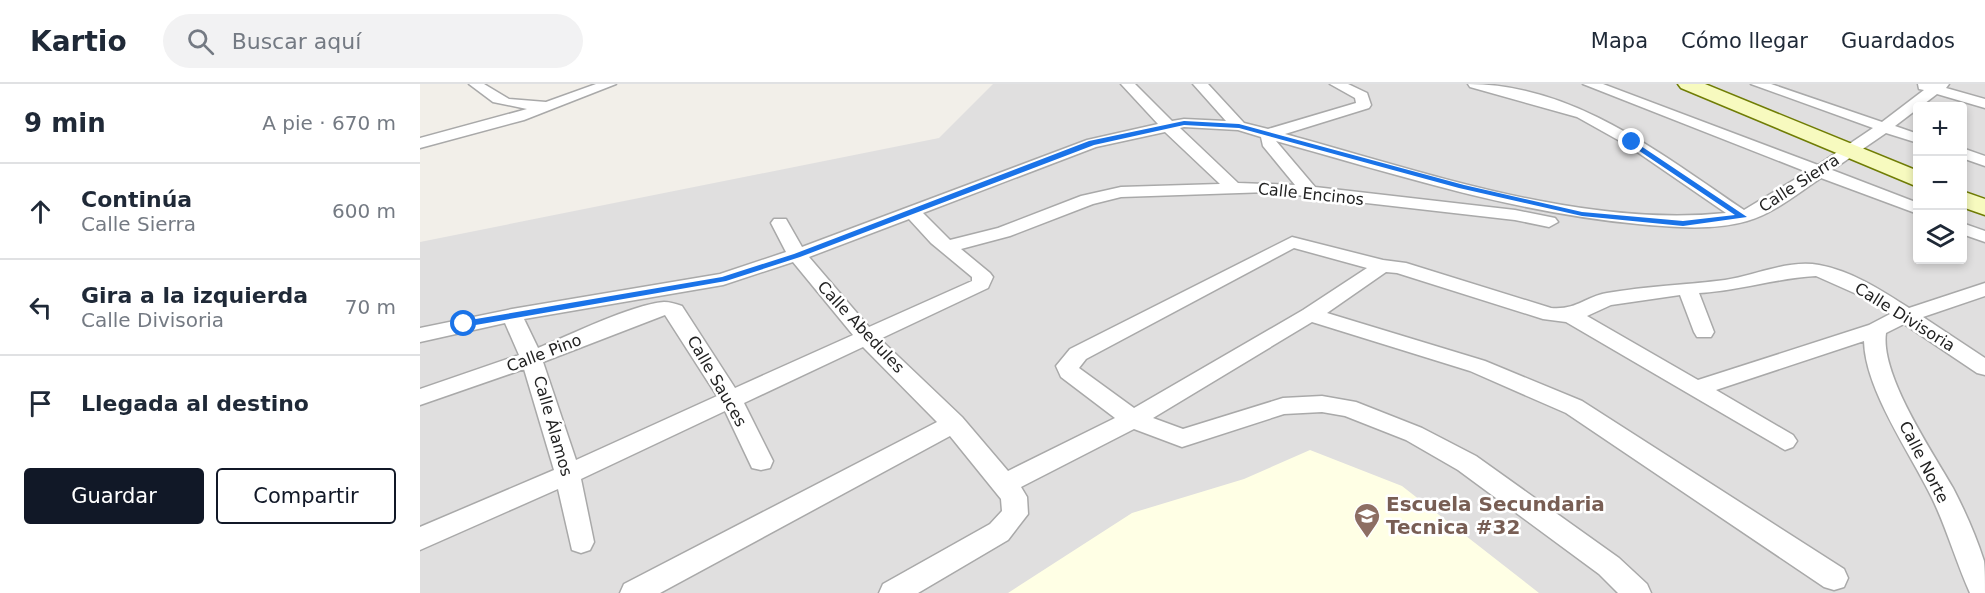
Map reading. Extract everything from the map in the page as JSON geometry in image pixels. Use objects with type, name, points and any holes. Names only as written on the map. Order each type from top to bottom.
[{"type":"main road","points":[[1688,84],[1913,168]]},
{"type":"main road","points":[[1713,84],[1855,148],[1913,178]]},
{"type":"main road","points":[[1967,189],[1985,196]]},
{"type":"main road","points":[[1967,200],[1985,208]]},
{"type":"street","points":[[476,84],[493,99],[522,105],[552,105]]},
{"type":"street","points":[[1128,84],[1167,125],[1234,188]]},
{"type":"street","points":[[1200,84],[1239,126]]},
{"type":"street","points":[[1311,193],[1268,143],[1269,134],[1364,105],[1362,96],[1337,84]]},
{"type":"street","points":[[1475,84],[1561,106],[1582,114],[1632,142],[1743,217]]},
{"type":"street","points":[[1590,84],[1913,207]]},
{"type":"street","points":[[1758,84],[1913,138]]},
{"type":"street","points":[[1918,84],[1938,87],[1985,104]]},
{"type":"street","points":[[420,142],[552,105],[606,85]]},
{"type":"street","name":"Calle Sierra","points":[[420,335],[512,315],[704,284],[797,255],[1092,143],[1167,125],[1200,123],[1239,126],[1539,205],[1582,214],[1683,223],[1743,217],[1761,209],[1855,148],[1938,87]]},
{"type":"street","points":[[458,133],[479,120],[489,109],[493,99]]},
{"type":"street","points":[[1967,155],[1985,160]]},
{"type":"street","name":"Calle Encinos","points":[[946,246],[1004,232],[1087,200],[1121,192],[1269,187],[1515,215],[1556,223],[1607,228],[1631,228],[1645,220]]},
{"type":"street","points":[[420,539],[867,338],[982,282],[979,273],[946,246],[911,211]]},
{"type":"street","name":"Calle Abedules","points":[[780,223],[797,255],[867,338],[954,423],[1014,497],[1015,514],[999,532],[893,593]]},
{"type":"street","points":[[1967,230],[1985,237]]},
{"type":"street","points":[[1637,593],[1609,566],[1467,463],[1414,434],[1348,408],[1322,404],[1283,406],[1182,438],[1133,419],[1069,372],[1067,366],[1071,360],[1287,243],[1297,243],[1382,266],[1400,267],[1550,314],[1570,316],[1785,441]]},
{"type":"street","points":[[1005,484],[1133,419],[1310,315],[1382,266]]},
{"type":"street","name":"Calle Divisoria","points":[[1687,288],[1724,286],[1798,271],[1823,271],[1876,296],[1985,368]]},
{"type":"street","points":[[1570,316],[1606,299],[1687,288],[1704,332]]},
{"type":"street","points":[[1696,389],[1876,330],[1888,321],[1985,289]]},
{"type":"street","name":"Calle Pino","points":[[420,397],[533,358],[651,311],[667,308]]},
{"type":"street","name":"Calle Sauces","points":[[667,308],[675,311],[730,398],[761,461]]},
{"type":"street","name":"Calle Álamos","points":[[512,315],[533,358],[568,474],[581,542]]},
{"type":"street","points":[[1310,315],[1474,363],[1533,386],[1574,407],[1834,578]]},
{"type":"street","name":"Calle Norte","points":[[1876,330],[1873,341],[1881,371],[1911,441],[1944,496],[1983,593]]},
{"type":"street","points":[[634,593],[954,423]]},
{"type":"shaded area","points":[[993,84],[1985,84],[1985,593],[420,593],[420,242],[939,138]]},
{"type":"shaded area","points":[[1310,450],[1402,486],[1539,593],[1008,593],[1132,513],[1244,479]]},
{"type":"place","name":"Escuela Secundaria Tecnica #32","points":[[1367,539]]},
{"type":"route","points":[[464,324],[723,279],[797,255],[1092,143],[1184,123],[1219,123],[1239,126],[1462,187],[1582,214],[1683,223],[1743,217],[1632,142]]}]
